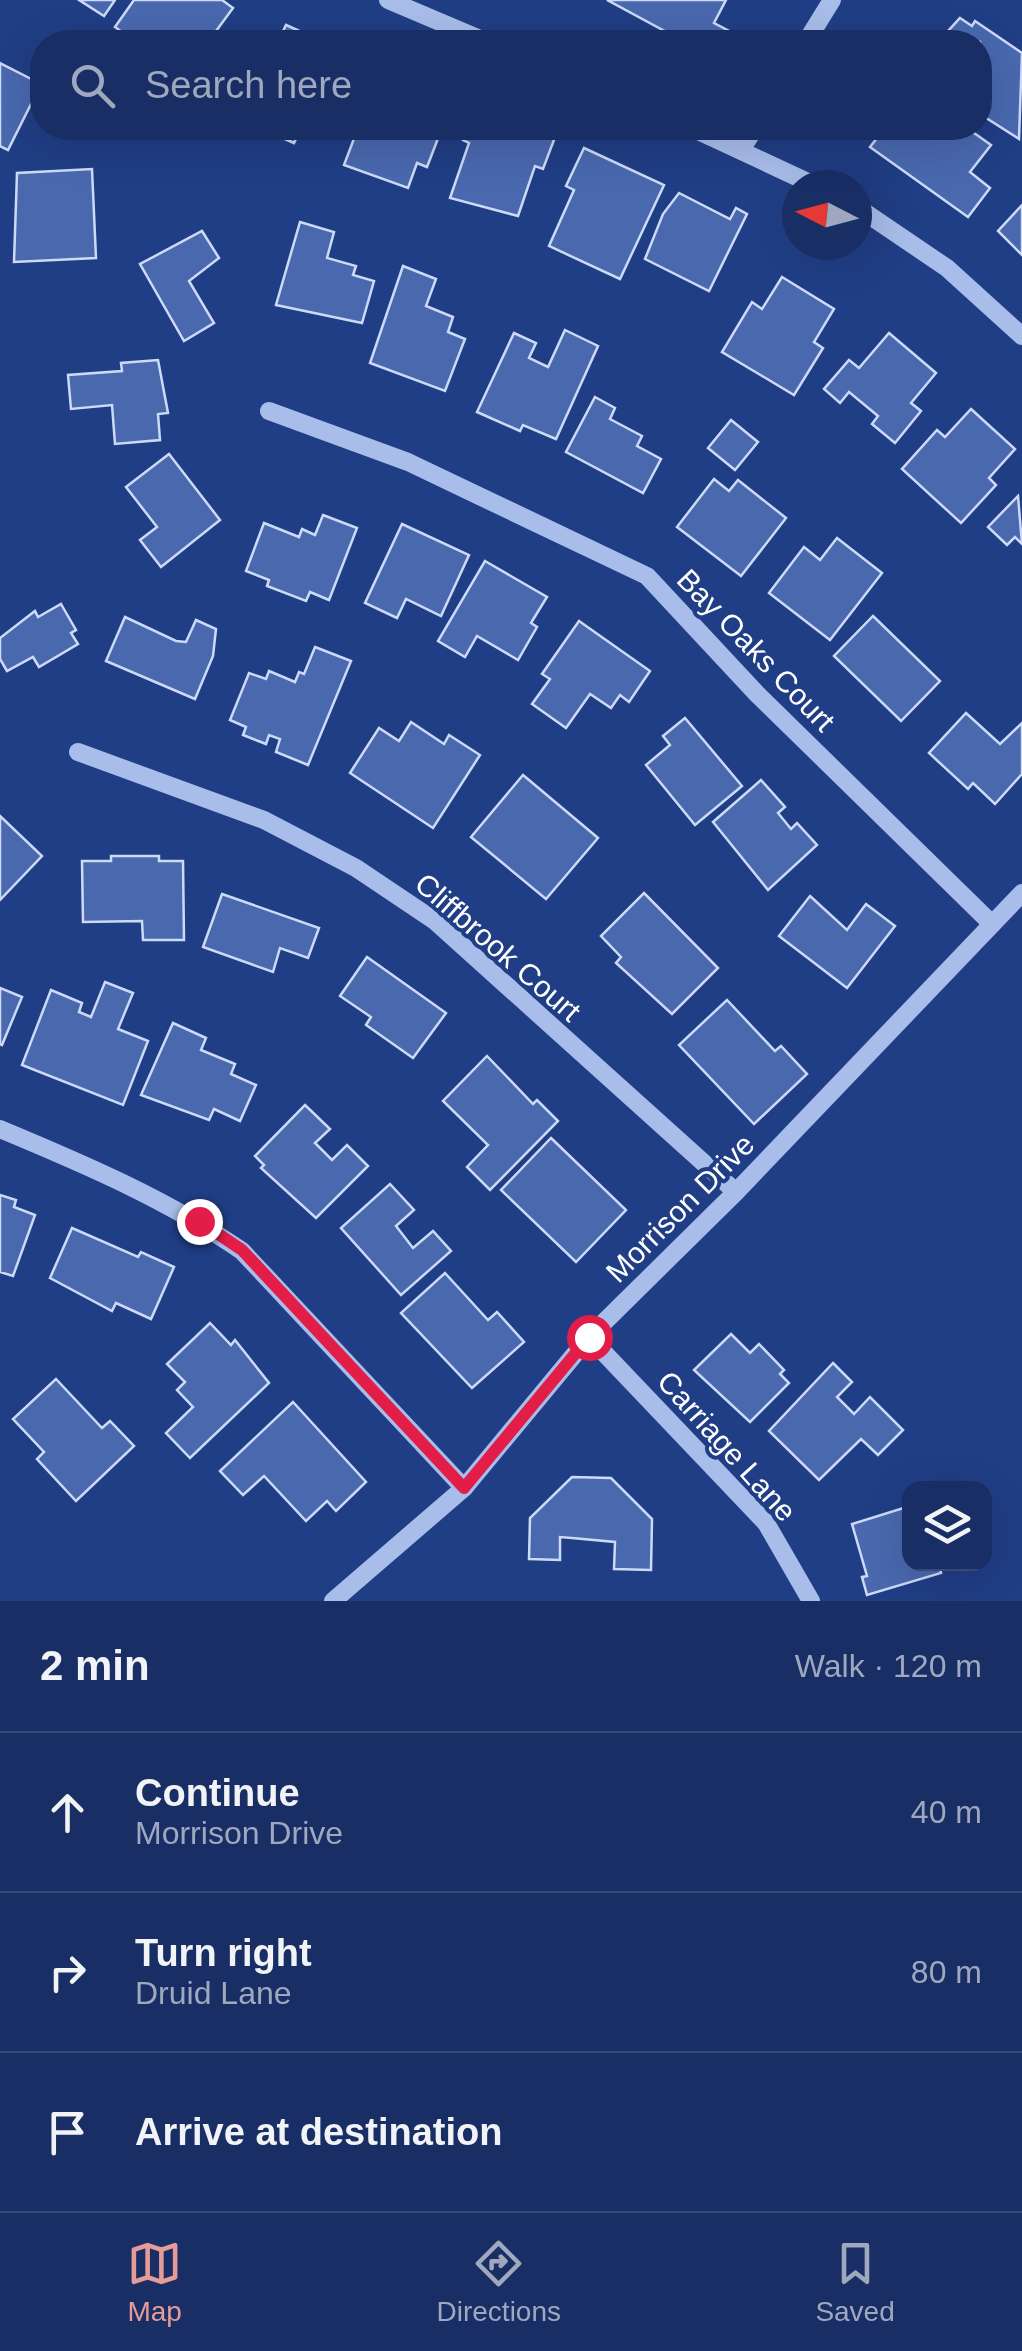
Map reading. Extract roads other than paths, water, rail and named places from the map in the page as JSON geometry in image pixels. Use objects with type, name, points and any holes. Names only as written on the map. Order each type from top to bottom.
[{"type":"street","points":[[388,0],[459,30]]},
{"type":"street","points":[[813,30],[832,0]]},
{"type":"street","points":[[722,140],[785,170]]},
{"type":"street","points":[[742,148],[747,140]]},
{"type":"street","points":[[872,218],[947,268],[1022,336]]},
{"type":"street","name":"Bay Oaks Court","points":[[269,411],[408,462],[647,576],[757,694],[992,924]]},
{"type":"street","name":"Cliffbrook Court","points":[[78,752],[264,820],[388,889],[435,921],[736,1192]]},
{"type":"street","name":"Morrison Drive","points":[[333,1601],[464,1488],[589,1337],[736,1192],[1022,893]]},
{"type":"street","points":[[0,1128],[109,1174],[199,1221],[242,1250],[464,1488]]},
{"type":"street","name":"Carriage Lane","points":[[589,1337],[766,1523],[811,1601]]}]
